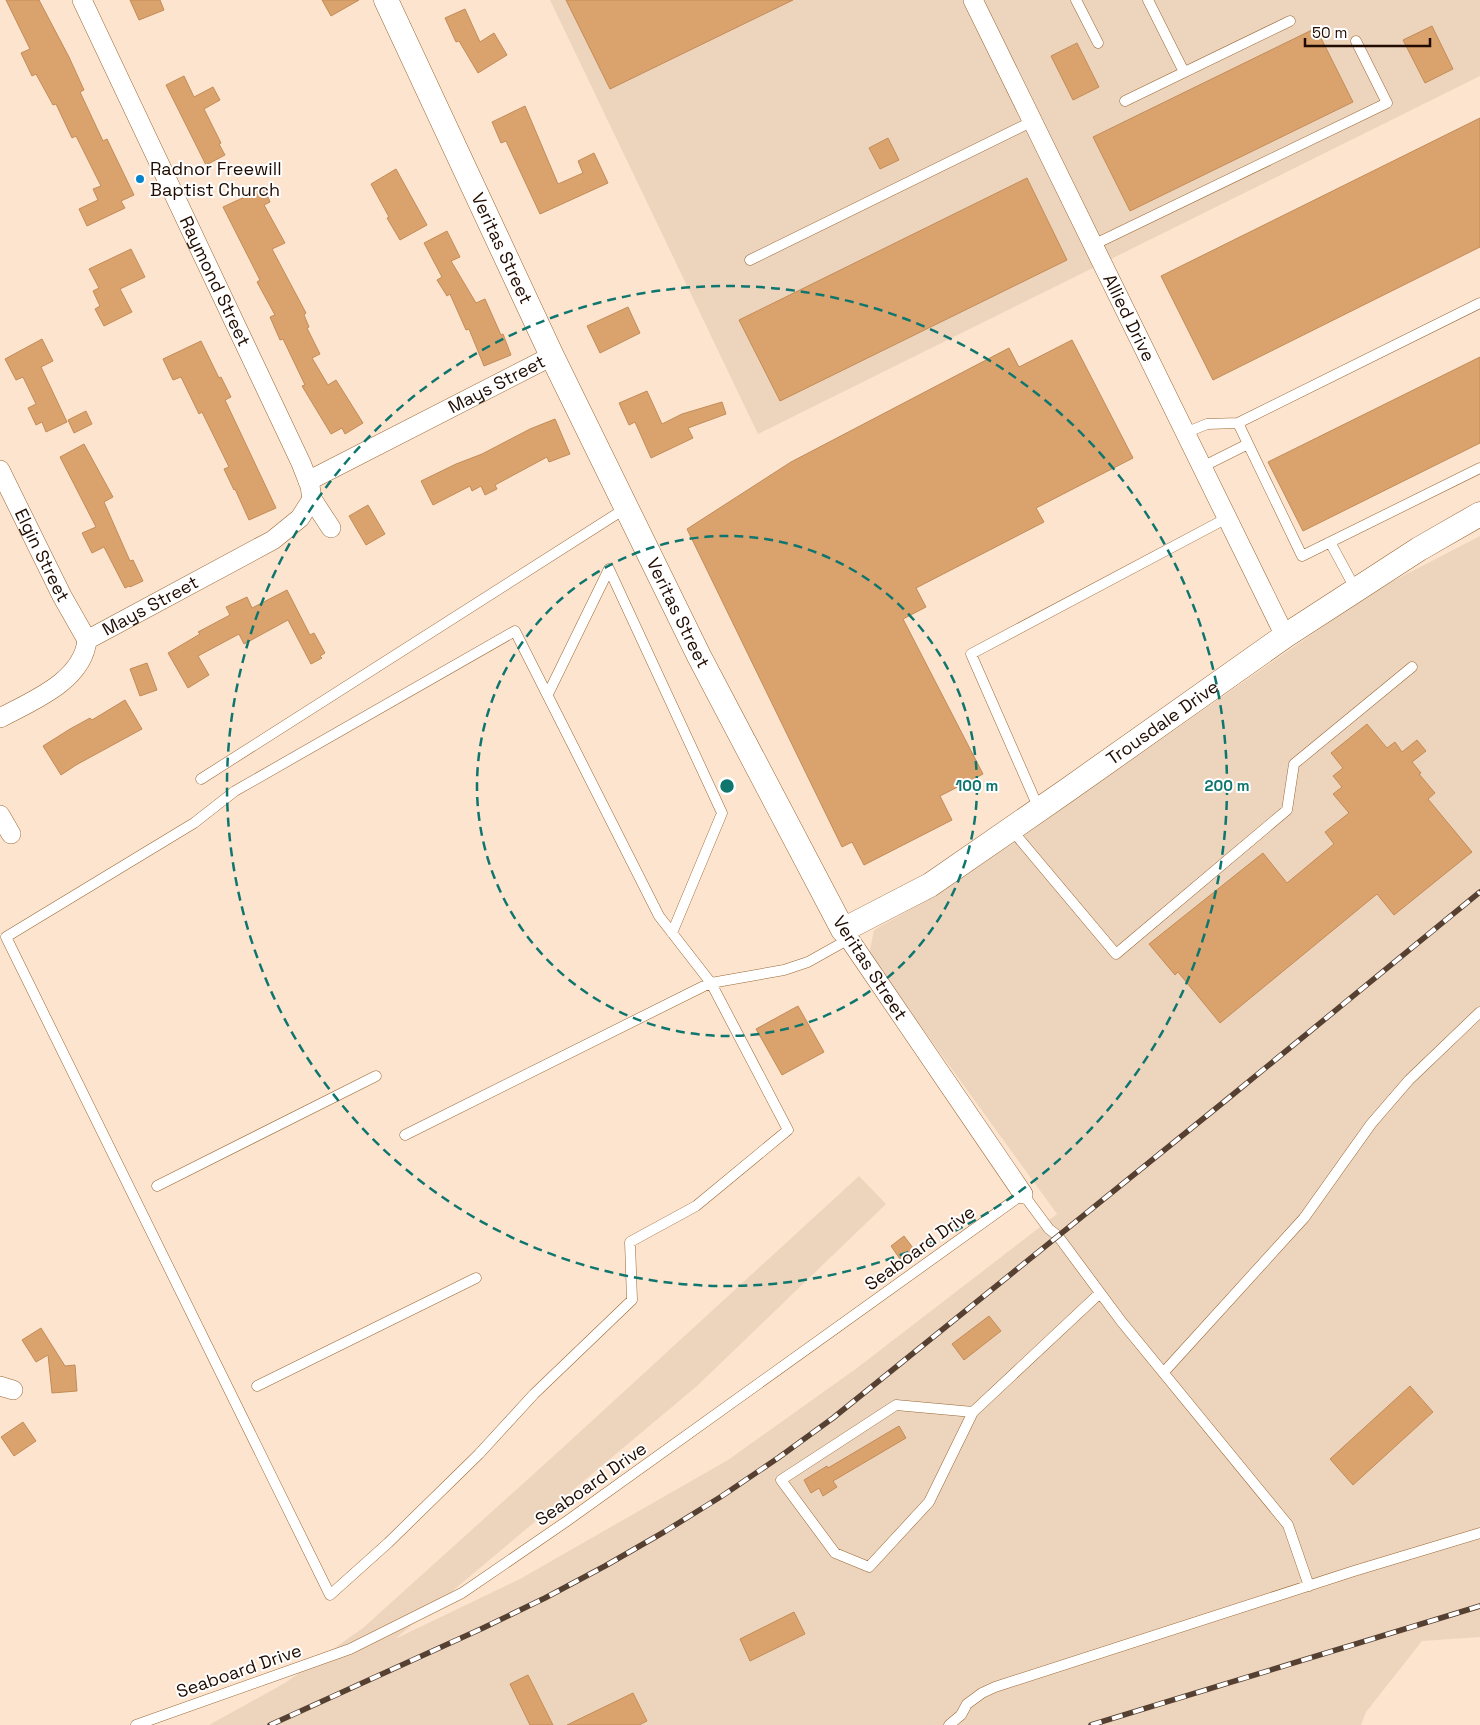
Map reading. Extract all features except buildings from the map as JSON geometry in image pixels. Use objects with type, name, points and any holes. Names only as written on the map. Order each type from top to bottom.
[{"type":"street","name":"Raymond Street","points":[[82,0],[310,490],[331,528]]},
{"type":"street","name":"Veritas Street","points":[[386,0],[552,356],[698,656],[846,935],[1023,1194]]},
{"type":"street","name":"Allied Drive","points":[[974,0],[1284,636]]},
{"type":"street","name":"Mays Street","points":[[0,718],[38,698],[65,678],[82,659],[87,640],[273,540],[300,518],[310,490],[552,356]]},
{"type":"street","name":"Elgin Street","points":[[0,470],[62,596],[87,640]]},
{"type":"street","name":"Trousdale Drive","points":[[846,935],[930,885],[1011,830],[1284,636],[1445,533],[1480,514]]},
{"type":"street","points":[[0,815],[10,834]]},
{"type":"lane","points":[[1076,0],[1098,44]]},
{"type":"lane","points":[[1148,0],[1184,72]]},
{"type":"lane","points":[[1125,101],[1290,21]]},
{"type":"lane","points":[[1093,245],[1387,103],[1356,40]]},
{"type":"lane","points":[[750,260],[1033,121]]},
{"type":"lane","points":[[1185,433],[1207,424],[1238,423],[1480,303]]},
{"type":"lane","points":[[1238,423],[1302,556],[1480,468]]},
{"type":"lane","points":[[1202,467],[1248,444]]},
{"type":"lane","points":[[201,779],[626,508]]},
{"type":"lane","points":[[1040,810],[971,654],[1227,518]]},
{"type":"lane","points":[[1330,542],[1356,590]]},
{"type":"lane","points":[[548,694],[608,569],[722,813],[672,933]]},
{"type":"lane","points":[[515,631],[656,910],[672,933],[711,983],[788,1130],[696,1206],[630,1242],[632,1300],[534,1394],[479,1454],[388,1543],[330,1596],[6,937],[194,823],[234,791],[515,631]]},
{"type":"lane","points":[[1011,830],[1116,954],[1287,810],[1294,764],[1412,667]]},
{"type":"lane","points":[[406,1135],[711,983],[784,970],[808,962],[846,935]]},
{"type":"lane","points":[[1164,1372],[1304,1218],[1370,1124],[1409,1080],[1480,1012]]},
{"type":"lane","points":[[157,1186],[376,1076]]},
{"type":"lane","points":[[1023,1194],[1049,1229],[1058,1236],[1121,1321],[1288,1525],[1309,1586]]},
{"type":"lane","name":"Seaboard Drive","points":[[136,1725],[350,1649],[462,1593],[575,1515],[1023,1194]]},
{"type":"lane","points":[[257,1386],[476,1278]]},
{"type":"lane","points":[[974,1412],[896,1405],[781,1480],[835,1553],[869,1567],[929,1502],[974,1412],[1100,1293]]},
{"type":"lane","points":[[949,1725],[961,1715],[967,1704],[982,1693],[995,1687],[1480,1533]]},
{"type":"shaded area","points":[[550,0],[1480,0],[1480,76],[758,434]]},
{"type":"shaded area","points":[[1480,536],[1480,1637],[1422,1641],[1366,1712],[1361,1725],[209,1725],[285,1683],[363,1628],[859,1176],[886,1204],[697,1386],[395,1639],[520,1579],[728,1460],[857,1368],[1057,1214],[869,955],[874,930],[945,890],[1374,591]]},
{"type":"railway","points":[[270,1725],[545,1598],[664,1532],[778,1458],[833,1418],[1480,892]]},
{"type":"railway","points":[[1091,1725],[1480,1606]]},
{"type":"place","name":"Radnor Freewill Baptist Church","points":[[140,179]]}]
